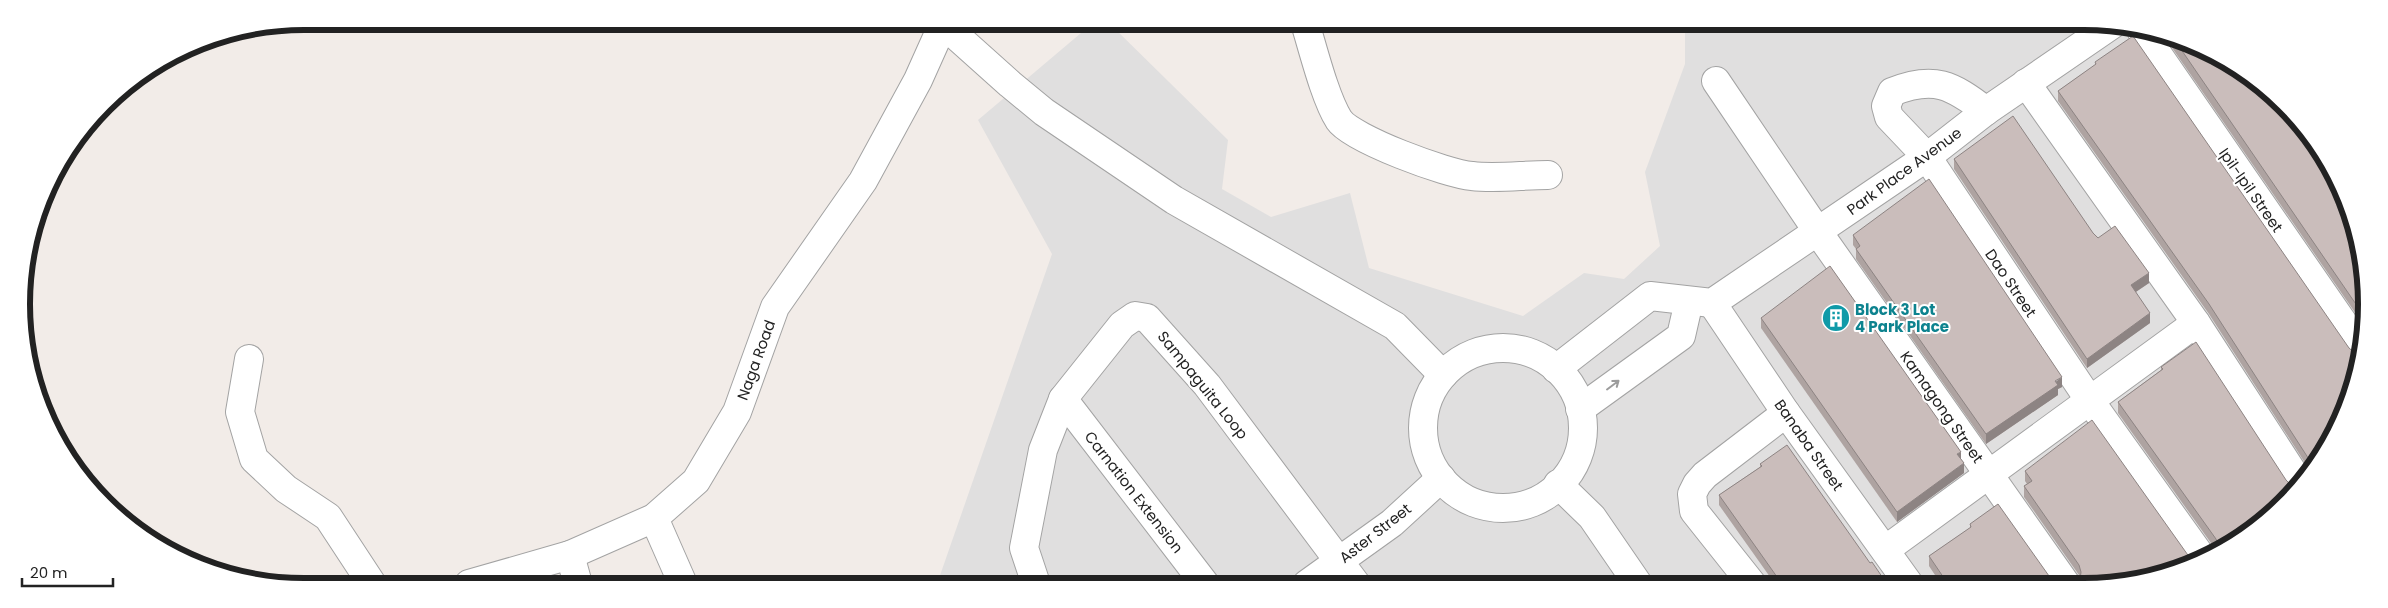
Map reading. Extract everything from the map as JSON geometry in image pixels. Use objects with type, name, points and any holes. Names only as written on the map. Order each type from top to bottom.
[{"type":"street","name":"Naga Road","points":[[490,578],[570,555],[654,518],[696,481],[737,412],[775,307],[863,182],[918,80],[940,30]]},
{"type":"street","points":[[951,30],[1044,112],[1174,200],[1395,326],[1443,375]]},
{"type":"street","points":[[1307,30],[1332,107],[1340,122],[1357,134],[1410,157],[1456,173],[1472,176],[1548,175]]},
{"type":"street","name":"Park Place Avenue","points":[[1701,302],[1818,232],[1927,156],[1986,111],[2103,31]]},
{"type":"street","name":"Ipil-Ipil Street","points":[[2146,37],[2356,341]]},
{"type":"street","name":"Kamagong Street","points":[[1716,81],[1818,232],[2062,578]]},
{"type":"street","points":[[2026,83],[2196,323],[2297,477]]},
{"type":"street","name":"Dao Street","points":[[1986,111],[1959,90],[1944,85],[1906,87],[1892,92],[1886,106],[1889,117],[1927,156],[2090,401],[2198,553]]},
{"type":"street","points":[[1556,369],[1650,296],[1701,302],[1681,336],[1580,410]]},
{"type":"street","name":"Banaba Street","points":[[1701,302],[1786,413],[1905,578]]},
{"type":"street","name":"Sampaguita Loop","points":[[1034,578],[1024,548],[1043,450],[1063,399],[1122,325],[1135,316],[1147,318],[1165,335],[1207,385],[1351,578]]},
{"type":"street","points":[[1885,550],[2196,323]]},
{"type":"street","points":[[1511,348],[1535,354],[1556,369],[1572,387],[1580,410],[1583,433],[1577,456],[1566,477],[1549,493],[1531,503],[1511,508],[1490,508],[1470,502],[1452,491],[1435,472],[1425,448],[1422,422],[1429,397],[1443,375],[1462,359],[1486,350],[1511,348]]},
{"type":"street","points":[[249,359],[240,412],[254,459],[286,489],[328,517],[368,578]]},
{"type":"street","name":"Carnation Extension","points":[[1063,399],[1200,578]]},
{"type":"street","points":[[1747,578],[1694,511],[1692,494],[1697,484],[1705,475],[1786,413]]},
{"type":"street","name":"Aster Street","points":[[1315,578],[1392,523],[1441,478]]},
{"type":"street","points":[[1558,484],[1592,517],[1634,578]]},
{"type":"street","points":[[654,518],[680,578]]},
{"type":"street","points":[[570,555],[576,578]]},
{"type":"shaded area","points":[[1085,30],[1116,30],[1228,140],[1222,189],[1271,217],[1350,193],[1369,268],[1523,316],[1584,273],[1624,279],[1660,246],[1645,172],[1685,64],[1685,30],[2084,30],[2120,32],[2155,39],[2189,51],[2221,67],[2265,98],[2301,137],[2330,183],[2349,233],[2356,268],[2358,304],[2356,340],[2349,375],[2330,425],[2312,456],[2278,498],[2236,532],[2205,550],[2155,569],[2120,576],[2084,578],[939,578],[1052,254],[978,120]]},
{"type":"building","points":[[2133,36],[2349,348],[2354,352],[2349,375],[2337,409],[2330,425],[2309,460],[2209,304],[2058,91],[2096,64],[2095,62]]},
{"type":"building","points":[[2180,48],[2221,67],[2265,98],[2290,123],[2312,152],[2330,183],[2349,233],[2356,268],[2358,307]]},
{"type":"building","points":[[2013,116],[2093,233],[2098,238],[2115,226],[2149,273],[2131,285],[2150,313],[2087,359],[1954,159]]},
{"type":"building","points":[[1929,179],[2062,377],[2055,381],[2058,385],[1986,434],[1856,249],[1860,246],[1853,235]]},
{"type":"building","points":[[1830,266],[1961,452],[1957,454],[1964,463],[1897,512],[1761,318]]},
{"type":"building","points":[[2196,342],[2290,484],[2265,510],[2236,532],[2217,543],[2118,402],[2163,369],[2161,367]]},
{"type":"building","points":[[2092,420],[2189,557],[2137,573],[2080,578],[2079,565],[2024,486],[2032,481],[2025,471]]},
{"type":"building","points":[[1787,445],[1870,563],[1872,562],[1883,578],[1778,578],[1719,495],[1762,466],[1760,464]]},
{"type":"building","points":[[1998,504],[2051,578],[1944,578],[1929,556],[1971,527],[1970,524]]},
{"type":"place","name":"Block 3 Lot 4 Park Place","points":[[1836,318]]}]
